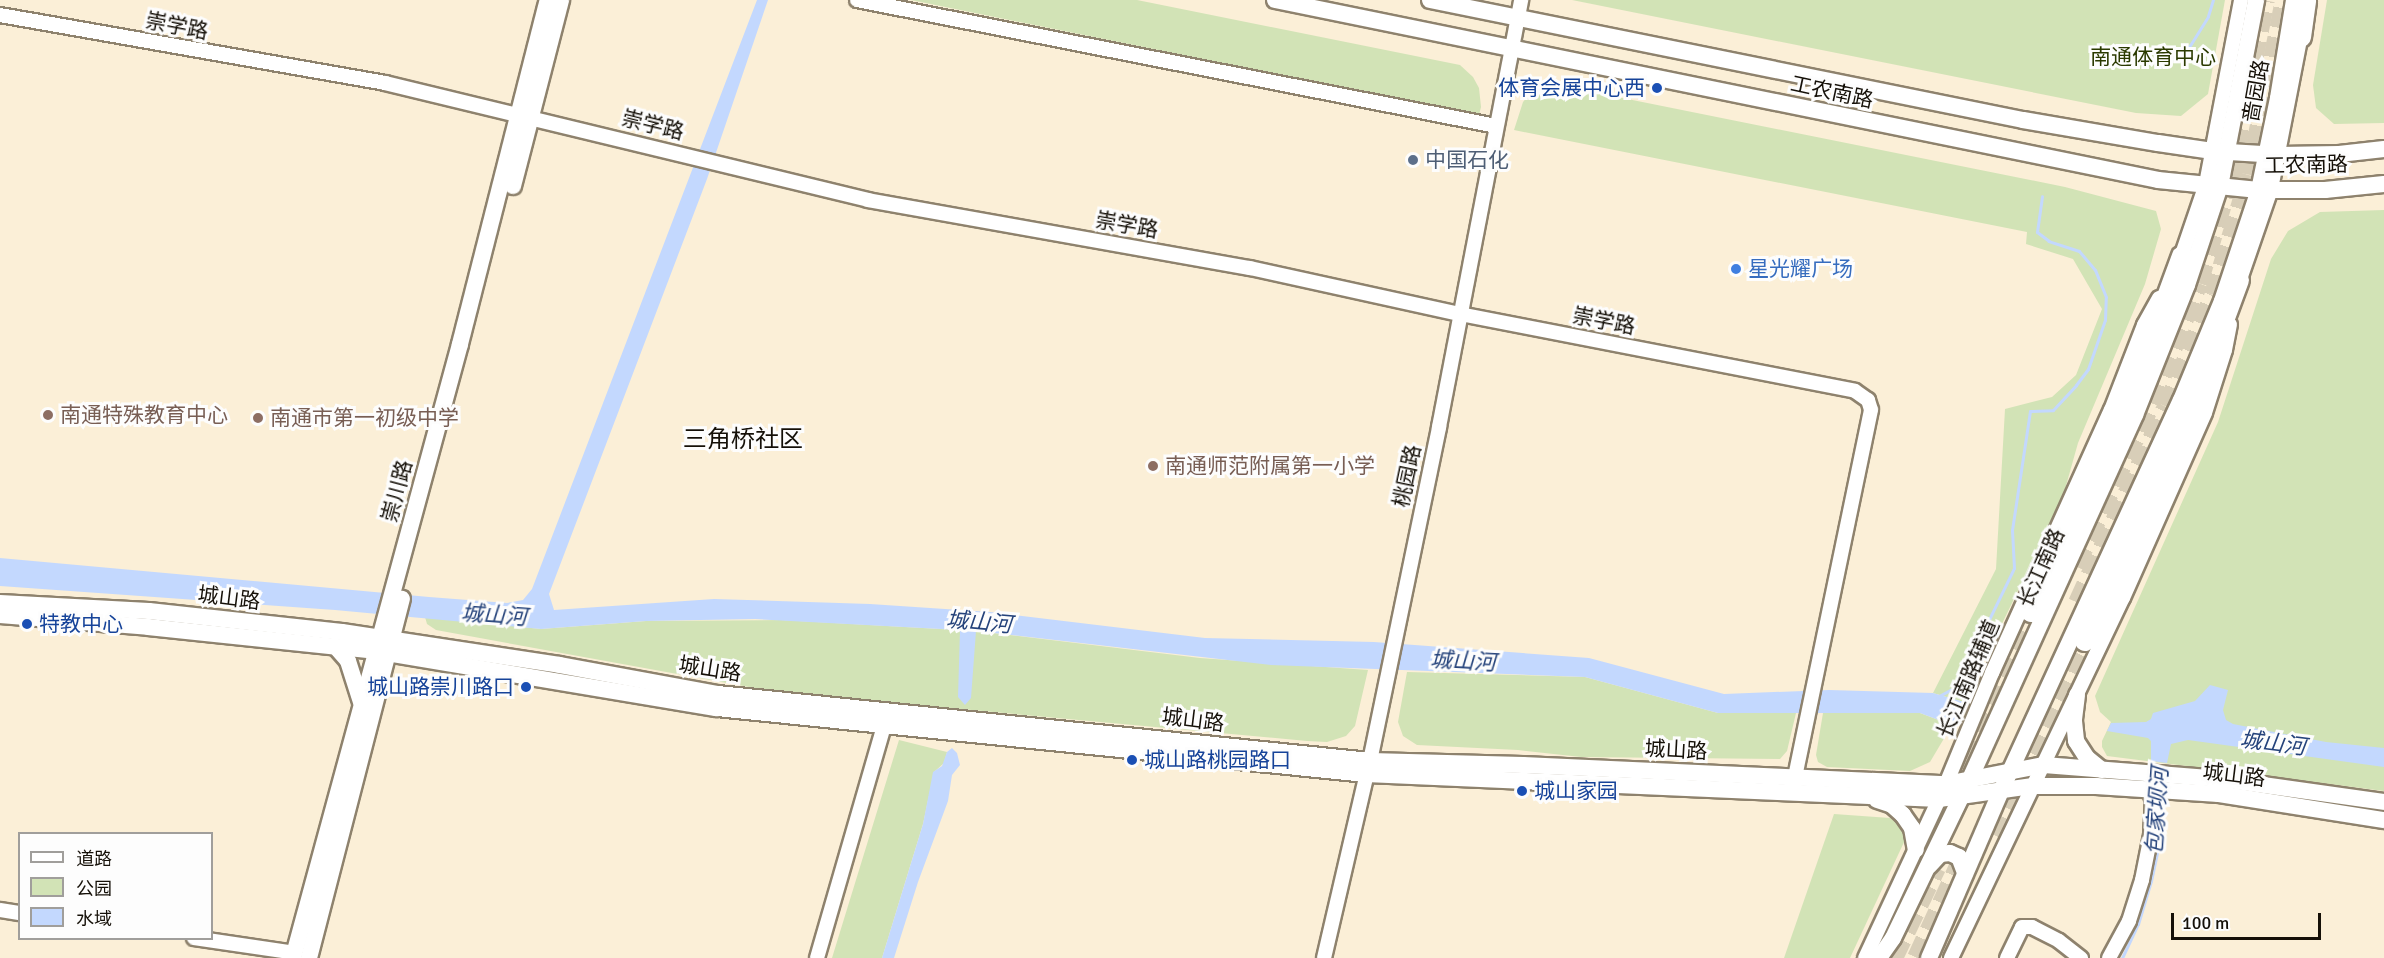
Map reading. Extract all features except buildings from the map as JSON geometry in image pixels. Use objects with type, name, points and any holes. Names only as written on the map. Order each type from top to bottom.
[{"type":"highway","points":[[2301,37],[2308,0]]},
{"type":"highway","points":[[2031,612],[2129,400],[2182,256]]},
{"type":"highway","points":[[2085,641],[2182,434],[2239,280]]},
{"type":"main road","name":"崇川路","points":[[525,116],[548,0]]},
{"type":"main road","name":"崇川路","points":[[299,956],[401,584],[525,116],[561,0]]},
{"type":"main road","name":"工农南路","points":[[1275,0],[2158,180],[2265,189],[2325,190],[2384,184]]},
{"type":"main road","name":"工农南路","points":[[1430,0],[2023,120],[2219,151],[2339,154],[2384,149]]},
{"type":"main road","name":"啬园路","points":[[2213,185],[2219,151],[2256,0]]},
{"type":"main road","name":"啬园路","points":[[2265,189],[2273,154],[2294,0]]},
{"type":"main road","name":"长江南路","points":[[1878,958],[1893,938],[1966,788],[2135,415],[2187,285],[2213,185]]},
{"type":"main road","points":[[1929,958],[2001,791],[2181,400],[2265,189]]},
{"type":"main road","name":"城山路","points":[[0,603],[149,611],[386,639],[717,708],[887,718],[1368,767],[1867,796],[1942,792],[1966,788],[2044,765],[2102,770],[2155,784],[2384,820]]},
{"type":"main road","name":"城山路","points":[[0,615],[148,627],[336,647],[386,639]]},
{"type":"main road","name":"崇川路","points":[[299,956],[361,704],[386,639]]},
{"type":"main road","points":[[336,647],[348,661],[361,704]]},
{"type":"main road","points":[[2077,695],[2073,721],[2076,741],[2087,758],[2102,770]]},
{"type":"main road","name":"城山路","points":[[1368,767],[1523,765],[1795,778],[1942,792]]},
{"type":"main road","name":"城山路","points":[[1966,788],[2001,791],[2033,786],[2155,784],[2221,778],[2384,801]]},
{"type":"main road","points":[[1867,796],[1892,805],[1903,815],[1912,828],[1916,850]]},
{"type":"main road","points":[[1926,870],[1940,854],[1950,853],[1959,857],[1965,873]]},
{"type":"street","points":[[857,0],[1496,126]]},
{"type":"street","name":"桃园路","points":[[1324,958],[1368,767],[1434,448],[1521,0]]},
{"type":"street","points":[[2219,151],[2241,0]]},
{"type":"street","name":"崇学路","points":[[0,15],[385,83],[868,200],[1250,268],[1460,314],[1855,391],[1868,400],[1871,410],[1808,724],[1795,778]]},
{"type":"street","points":[[2273,154],[2301,37]]},
{"type":"street","name":"长江南路辅道","points":[[1865,958],[1916,850],[1992,673],[2111,410],[2144,325],[2182,256],[2213,185]]},
{"type":"street","points":[[1951,958],[2077,695],[2205,414],[2225,350],[2239,280],[2265,189]]},
{"type":"street","points":[[817,958],[887,718]]},
{"type":"street","points":[[2109,958],[2129,921],[2142,880],[2151,834],[2155,784]]},
{"type":"street","points":[[0,910],[18,913]]},
{"type":"street","points":[[2007,958],[2022,927],[2032,927],[2059,941],[2081,958]]},
{"type":"street","points":[[200,940],[299,956]]},
{"type":"green space","points":[[911,0],[1137,0],[1460,65],[1473,77],[1479,88],[1481,107],[1479,115]]},
{"type":"green space","name":"南通体育中心","points":[[1572,0],[2225,0],[2208,94],[2181,116],[2136,113]]},
{"type":"green space","points":[[2327,0],[2384,0],[2384,123],[2334,124],[2316,108],[2313,85]]},
{"type":"green space","points":[[1553,84],[2065,187],[2156,211],[2161,229],[2145,284],[2078,443],[2062,500],[1964,702],[1933,693],[1996,569],[2005,409],[2052,397],[2076,375],[2102,309],[2073,259],[2026,244],[2027,232],[1514,130],[1523,102],[1530,94]]},
{"type":"green space","points":[[2384,210],[2384,791],[2107,756],[2102,747],[2102,741],[2111,722],[2100,712],[2095,696],[2218,422],[2271,259],[2288,231],[2320,212]]},
{"type":"green space","points":[[425,617],[541,629],[646,621],[781,620],[976,631],[1200,658],[1368,670],[1355,726],[1346,736],[1327,742],[1307,741],[776,692],[436,630],[427,624]]},
{"type":"green space","points":[[1407,672],[1585,677],[1718,713],[1796,713],[1787,751],[1780,759],[1581,757],[1518,750],[1417,745],[1403,736],[1398,722]]},
{"type":"green space","points":[[1823,713],[1920,713],[1952,725],[1930,762],[1910,771],[1827,767],[1818,762],[1816,755]]},
{"type":"green space","points":[[899,740],[947,752],[944,763],[934,772],[923,824],[882,958],[832,958]]},
{"type":"green space","points":[[1834,814],[1890,818],[1903,828],[1905,840],[1850,958],[1784,958]]},
{"type":"water","name":"城山河","points":[[757,0],[768,0],[707,179],[549,594],[554,610],[714,599],[870,604],[990,612],[1205,638],[1374,642],[1589,658],[1724,694],[1829,690],[1933,693],[1964,702],[1952,725],[1920,713],[1718,713],[1585,677],[1271,665],[976,631],[971,698],[965,705],[958,697],[960,630],[755,619],[646,621],[541,629],[335,610],[0,586],[0,558],[429,597],[507,603],[523,600],[532,589]]},
{"type":"water","name":"城山河","points":[[2210,685],[2228,690],[2223,710],[2226,720],[2233,724],[2326,742],[2384,748],[2384,767],[2188,740],[2171,744],[2167,763],[2151,761],[2151,741],[2148,738],[2107,731],[2111,723],[2146,722],[2151,719],[2153,713],[2195,701]]},
{"type":"water","points":[[952,748],[957,753],[960,765],[952,775],[948,801],[918,882],[894,958],[882,958],[923,824],[933,772],[942,766],[947,752]]},
{"type":"waterway","points":[[2160,67],[2189,47],[2208,16],[2213,0]]},
{"type":"waterway","points":[[1937,697],[1956,687],[2014,568],[2012,530],[2030,411],[2053,410],[2076,385],[2088,369],[2105,320],[2106,297],[2095,270],[2079,251],[2049,241],[2037,232],[2042,196]]},
{"type":"waterway","name":"包家坝河","points":[[2122,958],[2138,924],[2151,881],[2159,843],[2161,795]]},
{"type":"tunnel","points":[[2075,566],[2151,403],[2198,283],[2230,178],[2265,0]]},
{"type":"tunnel","points":[[2078,603],[2167,407],[2214,295],[2250,175],[2285,0]]},
{"type":"tunnel","points":[[1952,797],[1966,759],[2031,612]]},
{"type":"tunnel","points":[[1990,833],[2085,641]]},
{"type":"tunnel","points":[[1917,958],[1967,849]]},
{"type":"tunnel","points":[[1893,958],[1936,868]]},
{"type":"place","name":"体育会展中心西","points":[[1657,88]]},
{"type":"place","name":"中国石化","points":[[1413,160]]},
{"type":"place","name":"星光耀广场","points":[[1736,269]]},
{"type":"place","name":"南通特殊教育中心","points":[[48,415]]},
{"type":"place","name":"南通市第一初级中学","points":[[258,418]]},
{"type":"place","name":"南通师范附属第一小学","points":[[1153,466]]},
{"type":"place","name":"特教中心","points":[[27,624]]},
{"type":"place","name":"城山路崇川路口","points":[[526,687]]},
{"type":"place","name":"城山路桃园路口","points":[[1132,760]]},
{"type":"place","name":"城山家园","points":[[1522,791]]},
{"type":"district","name":"三角桥社区","points":[[743,440]]}]
